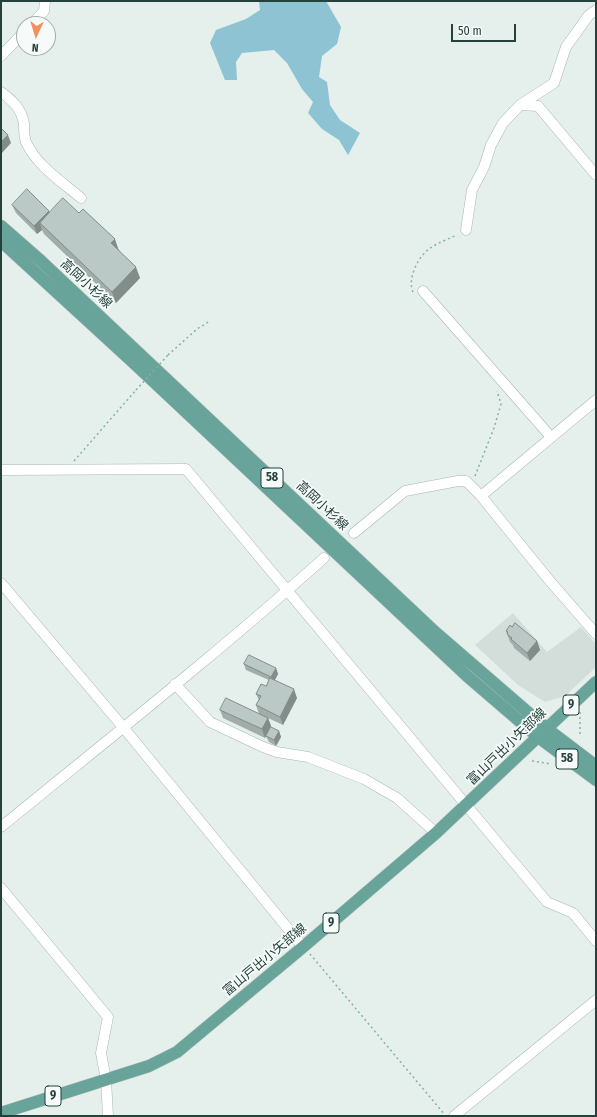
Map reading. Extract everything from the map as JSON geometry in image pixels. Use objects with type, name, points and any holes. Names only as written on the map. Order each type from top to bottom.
[{"type":"main road","name":"高岡小杉線","points":[[1,226],[41,260],[542,733],[596,780]]},
{"type":"main road","name":"高岡小杉線","points":[[1,241],[135,364],[456,666],[542,733],[596,766]]},
{"type":"main road","name":"富山戸出小矢部線","points":[[1,1113],[149,1066],[177,1052],[436,833],[596,682]]},
{"type":"street","points":[[39,16],[44,10],[45,1]]},
{"type":"street","points":[[466,230],[472,190],[484,167],[491,145],[503,123],[520,105],[554,83],[566,48],[589,15],[596,10]]},
{"type":"street","points":[[1,56],[16,40]]},
{"type":"street","points":[[1,92],[12,101],[23,116],[26,141],[35,156],[43,166],[81,198]]},
{"type":"street","points":[[520,105],[538,106],[596,175]]},
{"type":"street","points":[[422,291],[551,437]]},
{"type":"street","points":[[481,496],[596,400]]},
{"type":"street","points":[[1,470],[186,469],[547,902],[572,913],[596,941]]},
{"type":"street","points":[[354,533],[405,491],[458,481],[466,481],[481,496],[596,634]]},
{"type":"street","points":[[1,827],[287,591],[324,558]]},
{"type":"street","points":[[1,582],[123,727],[303,947]]},
{"type":"street","points":[[175,684],[210,722],[263,747],[277,752],[308,757],[364,779],[397,798],[436,833]]},
{"type":"street","points":[[1,888],[108,1017],[101,1053],[106,1080],[108,1116]]},
{"type":"street","points":[[454,1116],[596,1000]]},
{"type":"path","points":[[66,470],[168,355],[197,329],[210,321]]},
{"type":"path","points":[[580,710],[580,735]]},
{"type":"path","points":[[532,761],[551,764]]},
{"type":"path","points":[[303,947],[446,1116]]},
{"type":"shaded area","points":[[513,613],[547,652],[581,627],[596,644],[596,667],[565,696],[545,702],[518,685],[475,645]]},
{"type":"water","points":[[259,1],[326,1],[341,27],[337,44],[322,56],[319,77],[327,82],[330,105],[340,120],[360,133],[348,155],[339,140],[322,129],[308,113],[313,102],[302,89],[287,63],[274,50],[242,53],[236,62],[237,80],[225,80],[210,43],[216,30],[246,19],[260,10]]},
{"type":"building","points":[[1,128],[8,135],[1,142]]},
{"type":"building","points":[[27,189],[49,211],[34,226],[12,205]]},
{"type":"building","points":[[63,198],[79,213],[83,209],[115,239],[111,243],[136,267],[112,292],[40,223]]},
{"type":"building","points":[[515,623],[537,641],[527,653],[507,634],[508,632],[506,631],[510,625],[512,627]]},
{"type":"building","points":[[249,655],[276,668],[271,677],[244,664]]},
{"type":"building","points":[[270,678],[294,689],[280,717],[256,705],[261,696],[256,694],[261,684],[266,686]]},
{"type":"building","points":[[226,698],[268,718],[262,729],[220,710]]},
{"type":"building","points":[[271,727],[279,731],[274,740],[266,736]]}]
